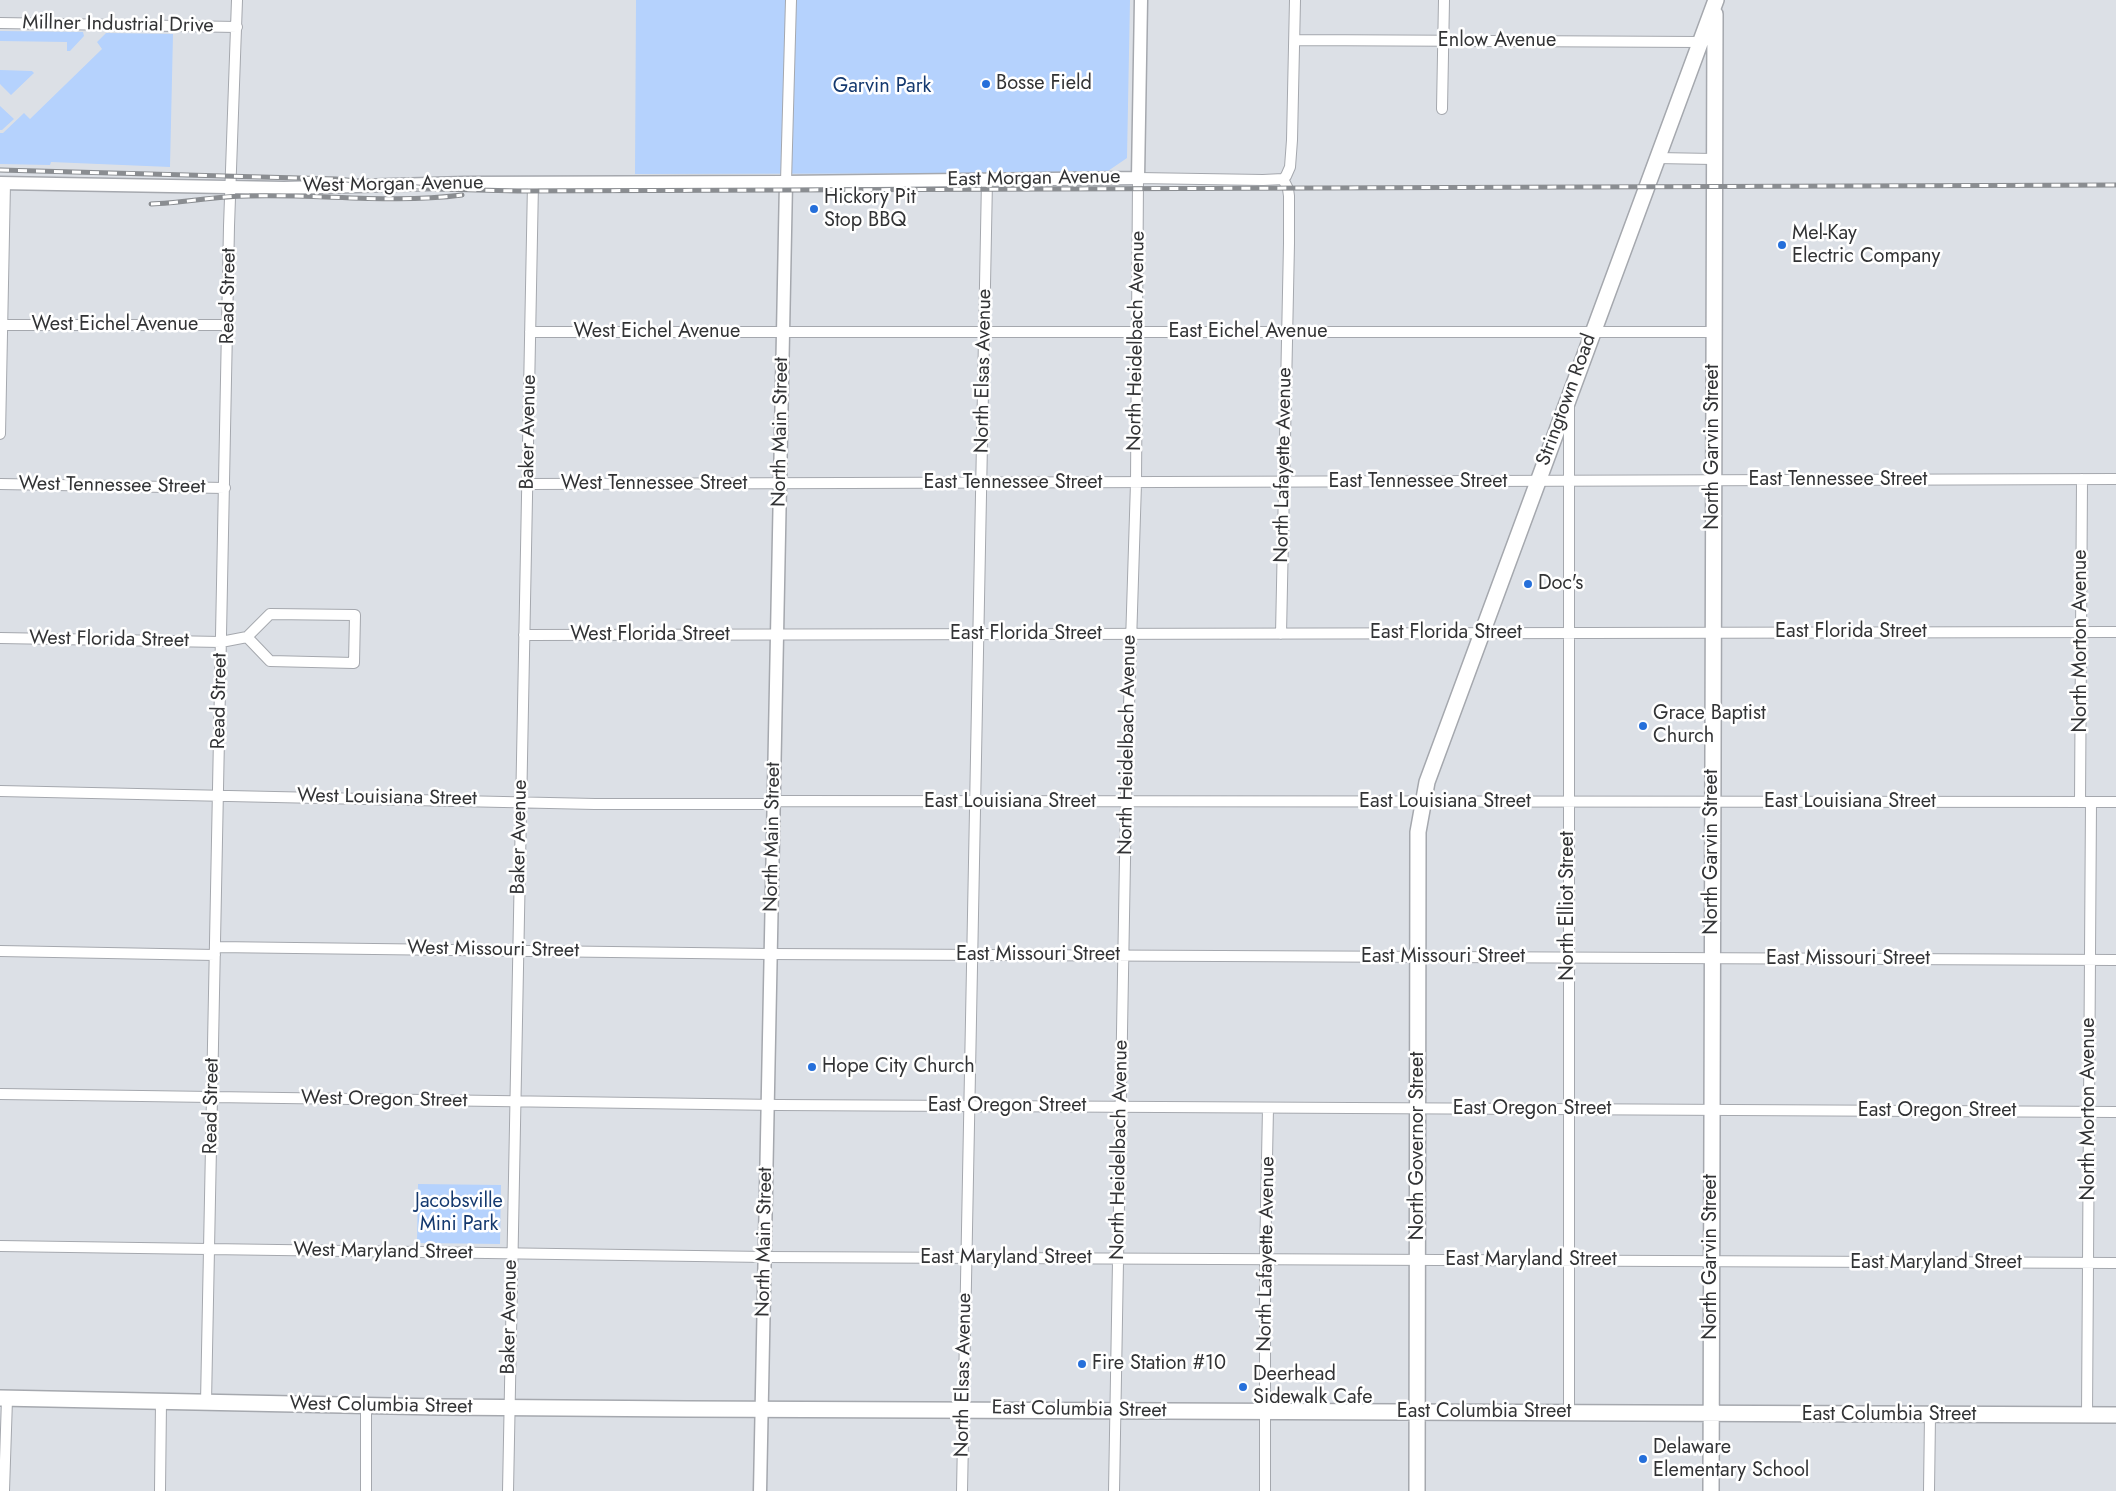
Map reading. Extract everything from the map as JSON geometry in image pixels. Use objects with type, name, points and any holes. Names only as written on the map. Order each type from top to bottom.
[{"type":"main road","name":"Stringtown Road","points":[[1422,802],[1481,633],[1715,1]]},
{"type":"main road","name":"North Garvin Street","points":[[1711,1491],[1712,481],[1715,1]]},
{"type":"main road","name":"North Governor Street","points":[[1417,1491],[1418,832],[1422,802]]},
{"type":"main road","name":"West Columbia Street","points":[[4,1398],[366,1406],[762,1409]]},
{"type":"main road","name":"East Columbia Street","points":[[762,1409],[2116,1415]]},
{"type":"street","name":"Read Street","points":[[206,1402],[231,187],[237,0]]},
{"type":"street","points":[[786,182],[791,0]]},
{"type":"street","name":"North Heidelbach Avenue","points":[[1114,1491],[1126,802],[1136,483],[1136,332],[1141,0]]},
{"type":"street","points":[[1283,179],[1290,167],[1295,0]]},
{"type":"street","points":[[1442,109],[1444,0]]},
{"type":"street","name":"Millner Industrial Drive","points":[[0,23],[236,27]]},
{"type":"street","name":"Enlow Avenue","points":[[1295,40],[1700,42]]},
{"type":"street","points":[[1657,158],[1713,159]]},
{"type":"street","name":"East Morgan Avenue","points":[[786,182],[1138,178],[1283,179]]},
{"type":"street","name":"North Lafayette Avenue","points":[[1281,634],[1289,196],[1288,188],[1283,179]]},
{"type":"street","name":"North Elsas Avenue","points":[[962,1491],[987,180]]},
{"type":"street","name":"West Morgan Avenue","points":[[3,183],[284,188],[465,182],[786,182]]},
{"type":"street","name":"North Main Street","points":[[760,1491],[786,182]]},
{"type":"street","points":[[0,434],[3,183]]},
{"type":"street","name":"Baker Avenue","points":[[508,1491],[508,1407],[533,183]]},
{"type":"street","name":"West Eichel Avenue","points":[[2,325],[229,325]]},
{"type":"street","name":"West Eichel Avenue","points":[[530,332],[783,332]]},
{"type":"street","name":"East Eichel Avenue","points":[[783,332],[1713,332]]},
{"type":"street","name":"North Elliot Street","points":[[1568,400],[1569,1413]]},
{"type":"street","name":"East Tennessee Street","points":[[780,484],[2116,479]]},
{"type":"street","name":"North Morton Avenue","points":[[2080,802],[2082,480]]},
{"type":"street","name":"West Tennessee Street","points":[[0,484],[225,488]]},
{"type":"street","name":"West Tennessee Street","points":[[528,484],[780,484]]},
{"type":"street","points":[[270,614],[355,615],[354,663],[270,662],[247,637],[270,614]]},
{"type":"street","name":"East Florida Street","points":[[777,635],[2116,632]]},
{"type":"street","name":"West Florida Street","points":[[524,635],[777,635]]},
{"type":"street","name":"West Florida Street","points":[[0,638],[221,642],[247,637]]},
{"type":"street","name":"West Louisiana Street","points":[[0,791],[521,802],[774,803]]},
{"type":"street","name":"North Morton Avenue","points":[[2087,1415],[2091,802]]},
{"type":"street","name":"East Louisiana Street","points":[[774,803],[2116,802]]},
{"type":"street","name":"West Missouri Street","points":[[0,951],[518,951],[770,954]]},
{"type":"street","name":"East Missouri Street","points":[[770,954],[2116,960]]},
{"type":"street","name":"West Oregon Street","points":[[0,1094],[767,1105]]},
{"type":"street","name":"East Oregon Street","points":[[767,1105],[2116,1112]]},
{"type":"street","name":"North Lafayette Avenue","points":[[1265,1491],[1265,1260],[1268,1108]]},
{"type":"street","name":"West Maryland Street","points":[[0,1246],[765,1257]]},
{"type":"street","name":"East Maryland Street","points":[[765,1257],[2116,1263]]},
{"type":"street","points":[[4,1398],[4,1491]]},
{"type":"street","points":[[160,1491],[161,1402]]},
{"type":"street","points":[[366,1406],[366,1491]]},
{"type":"street","points":[[1929,1491],[1930,1415]]},
{"type":"green space","name":"Garvin Park","points":[[636,0],[1130,0],[1127,158],[1105,173],[635,174]]},
{"type":"green space","points":[[0,31],[83,32],[84,36],[70,51],[67,51],[67,42],[0,41]]},
{"type":"green space","points":[[106,33],[173,34],[170,167],[51,162],[50,165],[0,164],[0,133],[3,133],[24,113],[30,119],[102,49],[97,42]]},
{"type":"green space","points":[[0,70],[32,71],[34,73],[11,95],[0,84]]},
{"type":"green space","points":[[0,106],[14,119],[2,130],[0,130]]},
{"type":"green space","name":"Jacobsville Mini Park","points":[[418,1184],[501,1185],[500,1244],[417,1243]]},
{"type":"railway","points":[[0,170],[336,179],[438,189],[518,191],[2116,185]]},
{"type":"railway","points":[[151,204],[237,196],[409,199],[462,195]]},
{"type":"place","name":"Bosse Field","points":[[986,84]]},
{"type":"place","name":"Hickory Pit Stop BBQ","points":[[814,209]]},
{"type":"place","name":"Mel-Kay Electric Company","points":[[1782,245]]},
{"type":"place","name":"Doc's","points":[[1528,584]]},
{"type":"place","name":"Grace Baptist Church","points":[[1643,726]]},
{"type":"place","name":"Hope City Church","points":[[812,1067]]},
{"type":"place","name":"Fire Station #10","points":[[1082,1364]]},
{"type":"place","name":"Deerhead Sidewalk Cafe","points":[[1243,1387]]},
{"type":"place","name":"Delaware Elementary School","points":[[1643,1459]]}]
